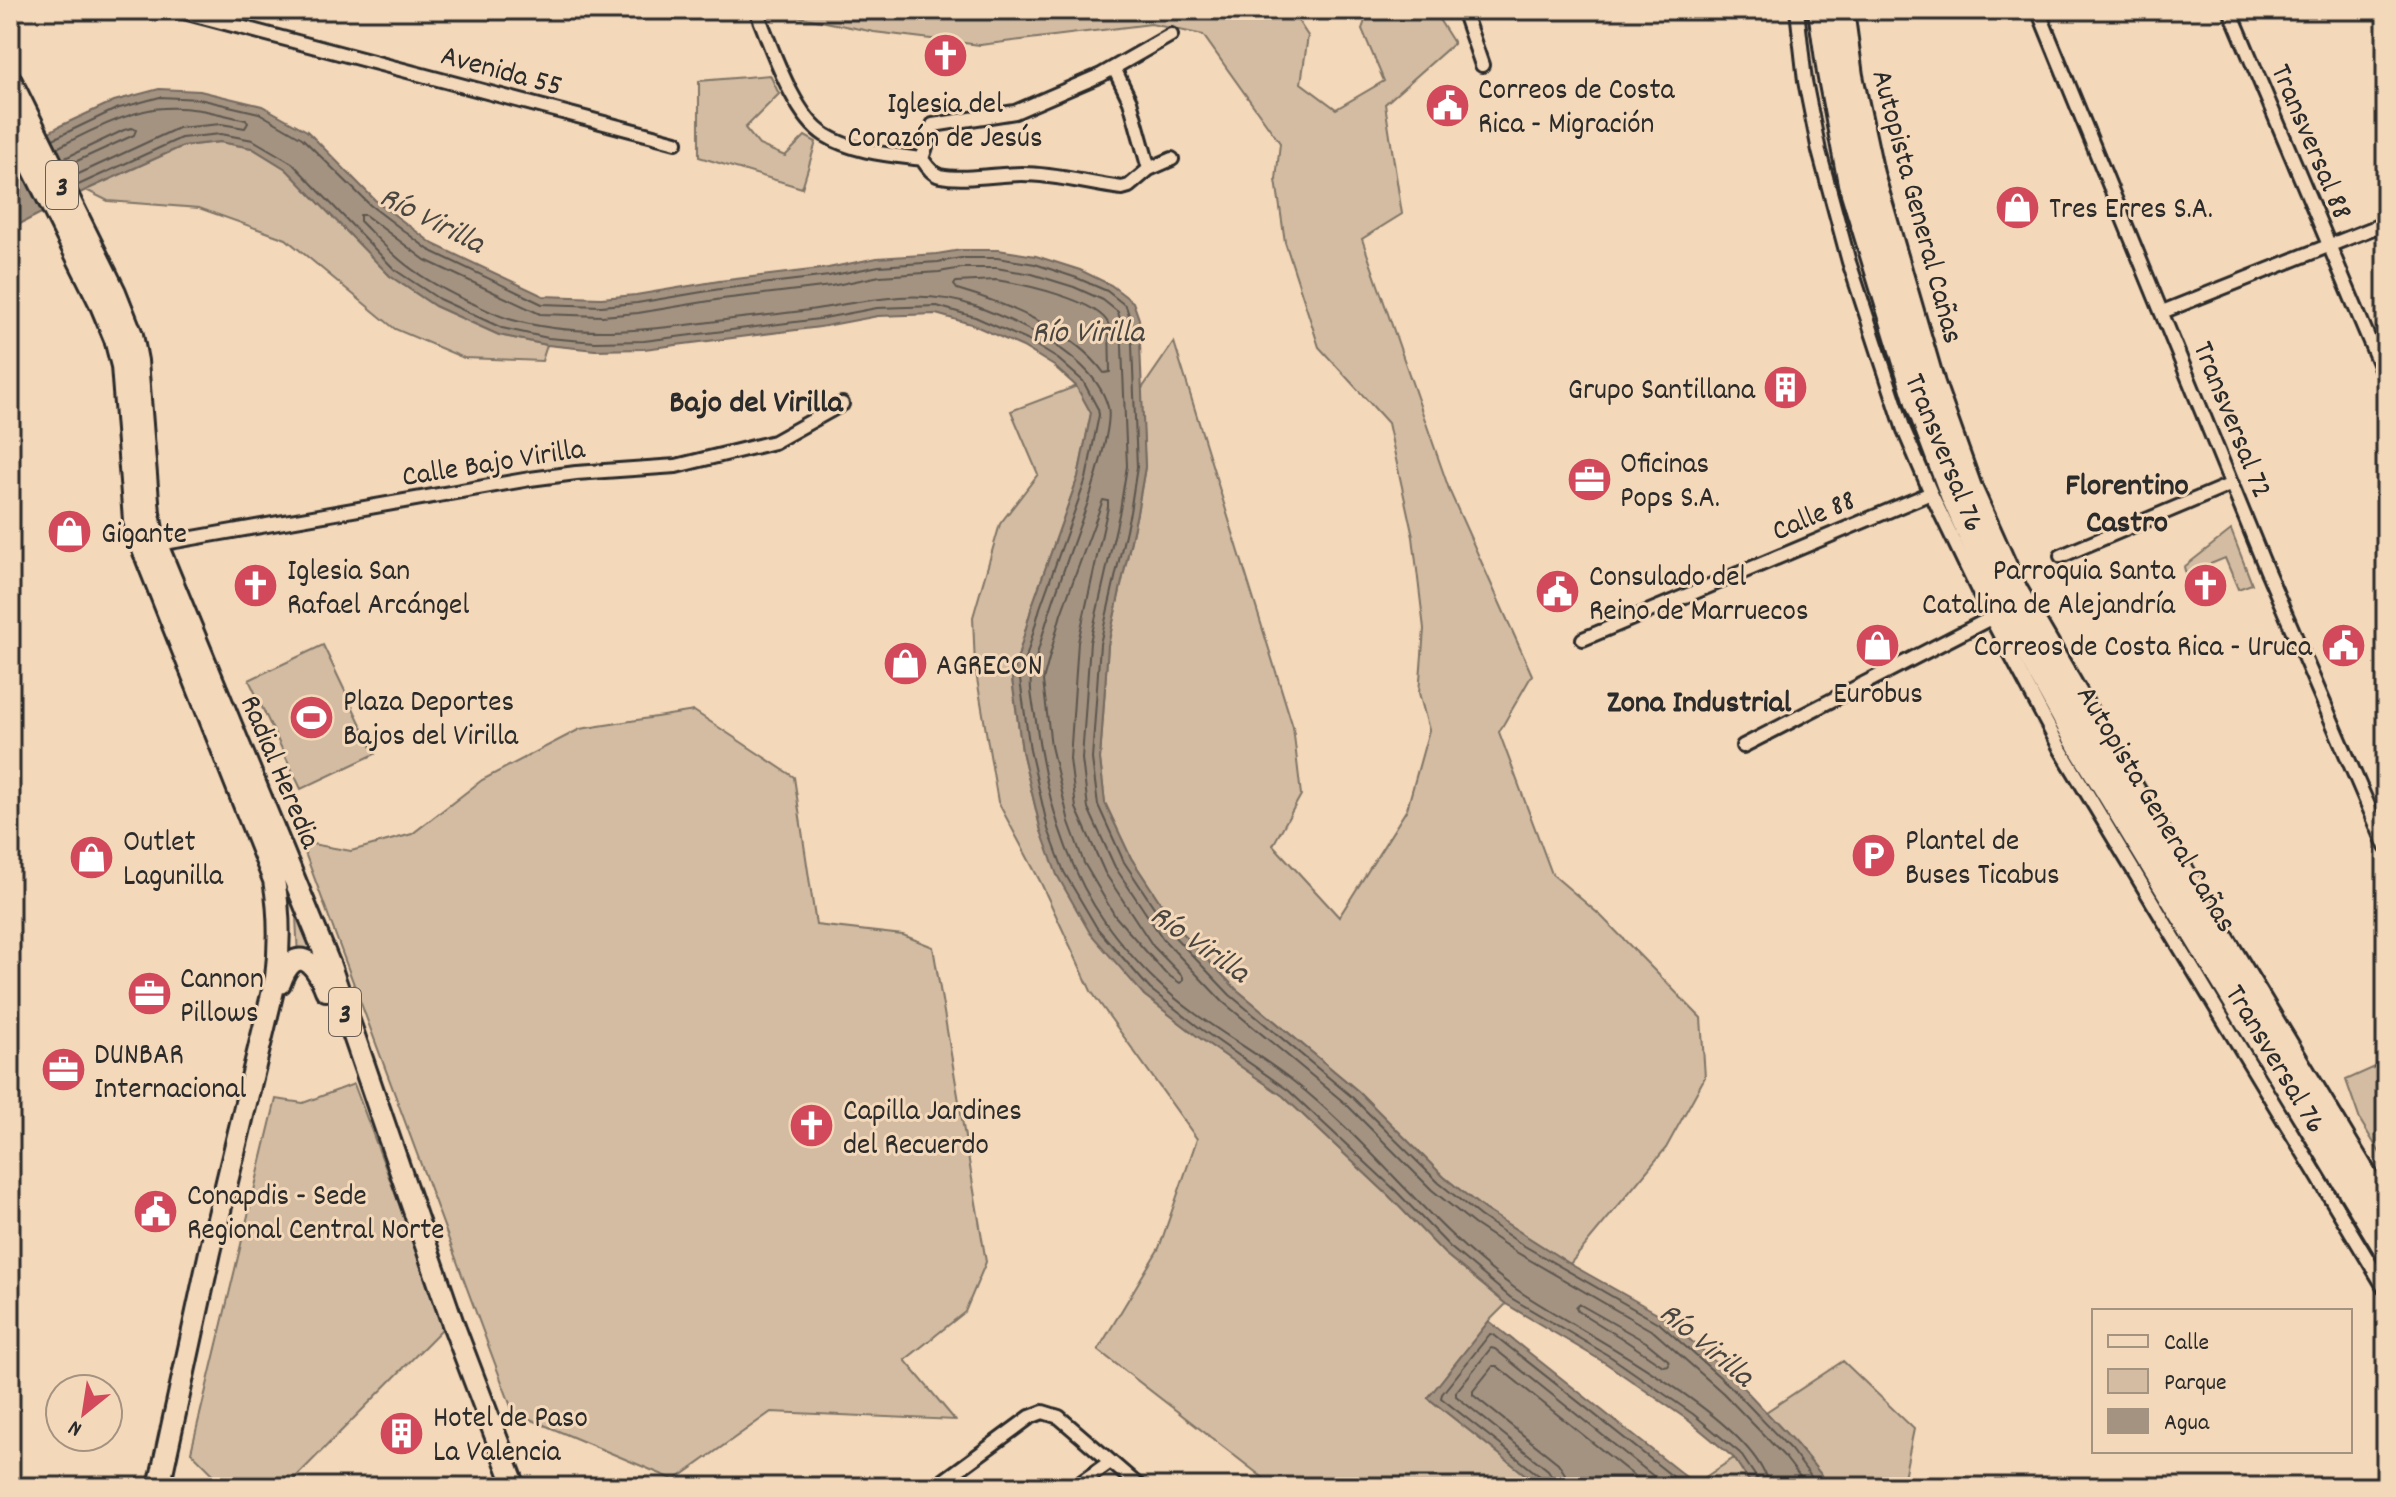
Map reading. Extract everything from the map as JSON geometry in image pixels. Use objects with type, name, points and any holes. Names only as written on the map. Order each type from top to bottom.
[{"type":"highway","name":"Autopista General Cañas","points":[[1821,10],[1832,87],[1860,213],[1918,402],[1953,495],[1999,598],[2079,743],[2386,1248]]},
{"type":"highway","name":"Autopista General Cañas","points":[[1841,10],[1850,76],[1871,174],[1932,384],[1969,488],[2015,591],[2386,1212]]},
{"type":"main road","name":"Radial Heredia","points":[[10,79],[107,297]]},
{"type":"main road","name":"Radial Heredia","points":[[10,122],[107,297],[132,335],[137,361],[149,547],[274,880],[280,941],[276,978],[210,1252],[159,1487]]},
{"type":"main road","name":"Radial Heredia","points":[[149,547],[330,966],[450,1314],[515,1487]]},
{"type":"main road","points":[[266,1026],[284,972],[290,963],[298,959],[307,960],[321,976],[419,1247],[450,1314]]},
{"type":"street","name":"Avenida 55","points":[[176,10],[676,142]]},
{"type":"street","points":[[756,10],[803,115],[824,135],[851,147],[922,159],[938,176],[1022,174],[1070,178],[1122,188],[1149,169],[1172,159]]},
{"type":"street","points":[[1463,10],[1482,65]]},
{"type":"street","name":"Transversal 76","points":[[1797,10],[1805,81],[1819,151],[1849,262],[1904,430],[1931,493],[1991,618],[2061,750],[2386,1290]]},
{"type":"street","name":"Transversal 72","points":[[2038,10],[2276,591],[2386,847]]},
{"type":"street","name":"Transversal 88","points":[[2230,10],[2386,380]]},
{"type":"street","points":[[922,159],[933,125],[1015,112],[1114,68],[1171,35]]},
{"type":"street","points":[[1114,68],[1130,101],[1149,169]]},
{"type":"street","points":[[2162,312],[2386,223]]},
{"type":"street","name":"Calle Bajo Virilla","points":[[149,547],[530,479],[676,466],[774,442],[842,404]]},
{"type":"street","points":[[2061,556],[2232,484]]},
{"type":"street","name":"Calle 88","points":[[1583,639],[1931,493]]},
{"type":"street","points":[[1743,746],[1991,618]]},
{"type":"street","points":[[935,1487],[1030,1417],[1043,1412],[1059,1417],[1140,1487]]},
{"type":"street","points":[[1075,1487],[1110,1462]]},
{"type":"green space","points":[[780,10],[1291,10],[1308,36],[1301,83],[1336,109],[1384,81],[1362,29],[1369,10],[1433,10],[1454,43],[1385,104],[1402,214],[1362,239],[1450,492],[1532,675],[1499,732],[1552,874],[1601,916],[1701,1018],[1705,1077],[1666,1148],[1570,1264],[1484,1209],[1444,1177],[1358,1091],[1236,989],[1177,928],[1131,858],[1105,803],[1100,759],[1108,645],[1145,467],[1141,390],[1174,342],[1293,727],[1301,795],[1273,845],[1339,917],[1407,809],[1429,730],[1419,693],[1424,629],[1413,537],[1388,423],[1319,347],[1285,242],[1276,180],[1280,143],[1203,35],[1151,24],[980,45],[874,32],[781,13]]},
{"type":"green space","points":[[770,75],[779,94],[745,128],[759,145],[785,156],[805,136],[816,142],[802,188],[699,157],[699,81]]},
{"type":"green space","points":[[220,142],[252,148],[286,169],[390,276],[435,306],[499,335],[547,345],[542,361],[464,358],[395,329],[286,239],[199,208],[108,201],[86,190],[183,146]]},
{"type":"green space","points":[[1077,386],[1091,413],[1078,477],[1032,606],[1012,679],[1022,751],[1041,831],[1144,995],[1283,1096],[1389,1196],[1444,1253],[1506,1304],[1428,1398],[1541,1487],[1275,1487],[1098,1350],[1159,1248],[1197,1139],[1091,991],[1041,883],[998,802],[975,667],[973,617],[1000,524],[1038,474],[1011,411]]},
{"type":"green space","points":[[2231,530],[2252,584],[2238,589],[2225,558],[2186,574],[2184,567]]},
{"type":"green space","name":"Plaza Deportes Bajos del Virilla","points":[[323,645],[375,754],[301,789],[249,680]]},
{"type":"green space","points":[[694,711],[794,777],[816,925],[903,935],[933,947],[986,1262],[965,1312],[905,1360],[955,1420],[771,1412],[675,1480],[513,1412],[301,842],[351,851],[412,834],[482,780],[580,729]]},
{"type":"green space","points":[[285,865],[327,963],[298,958],[296,916]]},
{"type":"green space","points":[[2386,1062],[2386,1163],[2360,1120],[2346,1080]]},
{"type":"green space","points":[[354,1084],[445,1326],[286,1487],[226,1487],[191,1452],[276,1099],[303,1103]]},
{"type":"green space","points":[[1843,1361],[1914,1429],[1902,1487],[1828,1487],[1807,1457],[1766,1412]]},
{"type":"green space","points":[[1734,1458],[1753,1487],[1692,1487],[1695,1484]]},
{"type":"water","name":"Río Virilla","points":[[159,89],[200,91],[262,106],[307,131],[375,200],[433,244],[543,296],[601,298],[636,295],[828,268],[877,258],[961,250],[998,250],[1036,256],[1080,270],[1111,285],[1133,302],[1139,319],[1145,467],[1108,645],[1100,759],[1105,803],[1131,858],[1177,928],[1236,989],[1358,1091],[1444,1177],[1484,1209],[1570,1264],[1664,1317],[1736,1380],[1797,1445],[1828,1487],[1753,1487],[1734,1458],[1688,1420],[1607,1364],[1506,1304],[1444,1253],[1389,1196],[1283,1096],[1144,995],[1090,933],[1057,875],[1041,831],[1022,751],[1012,679],[1032,606],[1078,477],[1091,413],[1076,386],[1054,366],[1023,347],[971,324],[936,314],[878,316],[820,327],[644,349],[595,350],[547,345],[499,335],[435,306],[390,276],[286,169],[252,148],[220,142],[183,146],[10,229],[10,154],[114,101]]},
{"type":"water","points":[[1489,1321],[1695,1484],[1692,1487],[1541,1487],[1428,1398]]},
{"type":"place","name":"Iglesia del Corazón de Jesús","points":[[945,56]]},
{"type":"place","name":"Correos de Costa Rica - Migración","points":[[1447,105]]},
{"type":"place","name":"Tres Erres S.A.","points":[[2018,207]]},
{"type":"place","name":"Grupo Santillana","points":[[1786,388]]},
{"type":"place","name":"Oficinas Pops S.A.","points":[[1589,479]]},
{"type":"place","name":"Gigante","points":[[70,532]]},
{"type":"place","name":"Iglesia San Rafael Arcángel","points":[[256,586]]},
{"type":"place","name":"Parroquia Santa Catalina de Alejandría","points":[[2206,586]]},
{"type":"place","name":"Consulado del Reino de Marruecos","points":[[1558,592]]},
{"type":"place","name":"Correos de Costa Rica - Uruca","points":[[2343,645]]},
{"type":"place","name":"Eurobus","points":[[1878,646]]},
{"type":"place","name":"AGRECON","points":[[905,664]]},
{"type":"place","name":"Plaza Deportes Bajos del Virilla","points":[[312,717]]},
{"type":"place","name":"Plantel de Buses Ticabus","points":[[1874,856]]},
{"type":"place","name":"Outlet Lagunilla","points":[[92,857]]},
{"type":"place","name":"Cannon Pillows","points":[[149,994]]},
{"type":"place","name":"DUNBAR Internacional","points":[[63,1070]]},
{"type":"place","name":"Capilla Jardines del Recuerdo","points":[[812,1126]]},
{"type":"place","name":"Conapdis - Sede Regional Central Norte","points":[[156,1211]]},
{"type":"place","name":"Hotel de Paso La Valencia","points":[[402,1433]]},
{"type":"district","name":"Bajo del Virilla","points":[[756,400]]},
{"type":"district","name":"Florentino Castro","points":[[2127,502]]},
{"type":"district","name":"Zona Industrial","points":[[1699,700]]}]
